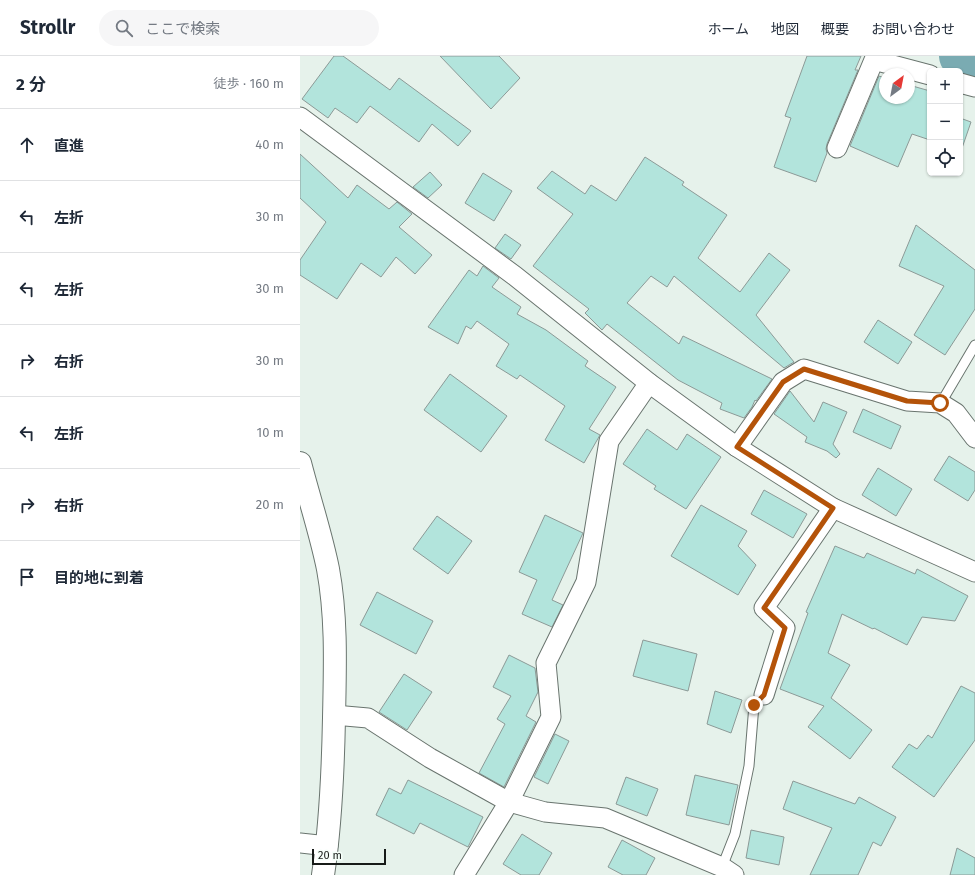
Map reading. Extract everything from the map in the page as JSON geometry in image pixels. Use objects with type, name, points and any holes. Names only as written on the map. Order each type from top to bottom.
[{"type":"street","points":[[837,148],[874,60],[927,74]]},
{"type":"street","points":[[963,84],[975,87]]},
{"type":"street","points":[[300,117],[515,276],[649,383],[737,447],[833,508],[975,572]]},
{"type":"street","points":[[737,447],[783,382],[804,369],[907,401],[940,403],[956,413],[975,438]]},
{"type":"street","points":[[464,875],[509,802],[551,717],[546,663],[586,582],[609,441],[649,383]]},
{"type":"street","points":[[300,463],[328,568],[334,611],[335,667],[333,776],[327,873]]},
{"type":"street","points":[[764,695],[785,628],[764,608],[833,508]]},
{"type":"street","points":[[334,715],[368,718],[430,758],[509,802],[545,812],[605,818],[728,871]]},
{"type":"street","points":[[300,844],[328,846]]},
{"type":"lane","points":[[944,396],[975,345]]},
{"type":"lane","points":[[728,871],[749,766],[754,705],[764,695]]},
{"type":"building","points":[[334,56],[343,56],[390,90],[399,78],[471,131],[458,146],[432,124],[419,142],[370,106],[357,123],[335,108],[328,118],[302,99]]},
{"type":"building","points":[[440,56],[499,56],[520,78],[491,109]]},
{"type":"building","points":[[807,56],[861,56],[855,70],[858,70],[827,144],[827,153],[816,182],[774,167],[791,118],[785,116]]},
{"type":"building","points":[[879,76],[879,104],[915,104],[915,87],[927,90],[927,139],[912,134],[898,167],[850,146]]},
{"type":"building","points":[[963,119],[971,122],[963,145]]},
{"type":"building","points":[[300,154],[348,198],[357,185],[389,209],[397,202],[412,214],[399,227],[432,255],[415,274],[396,257],[381,277],[361,263],[337,299],[300,275],[300,260],[326,222],[300,198]]},
{"type":"building","points":[[645,157],[684,182],[682,185],[727,215],[698,258],[740,292],[769,253],[790,270],[756,315],[794,362],[784,368],[674,276],[667,287],[651,276],[627,303],[679,344],[683,336],[772,379],[756,401],[755,400],[744,418],[720,409],[722,403],[678,380],[607,324],[602,330],[585,313],[589,309],[533,266],[573,214],[537,188],[552,171],[585,194],[591,185],[616,201]]},
{"type":"building","points":[[430,172],[442,185],[428,198],[413,187]]},
{"type":"building","points":[[483,173],[512,191],[494,221],[465,203]]},
{"type":"building","points":[[916,225],[975,270],[975,309],[945,355],[914,335],[944,286],[899,266]]},
{"type":"building","points":[[505,234],[521,245],[511,259],[495,248]]},
{"type":"building","points":[[483,266],[499,278],[492,287],[521,307],[517,314],[546,330],[588,361],[585,366],[616,387],[589,429],[600,435],[584,463],[545,440],[565,406],[520,375],[517,379],[496,366],[509,344],[477,321],[471,329],[466,326],[458,344],[428,327],[469,270],[477,276]]},
{"type":"building","points":[[878,320],[912,342],[898,364],[864,342]]},
{"type":"building","points":[[450,374],[507,416],[481,452],[424,410]]},
{"type":"building","points":[[790,391],[814,422],[823,402],[847,412],[833,444],[840,454],[836,458],[827,451],[805,442],[807,437],[774,414]]},
{"type":"building","points":[[863,409],[901,426],[891,449],[853,432]]},
{"type":"building","points":[[647,429],[677,450],[687,434],[721,457],[686,509],[654,489],[656,486],[623,464]]},
{"type":"building","points":[[949,456],[975,472],[975,490],[968,501],[934,480]]},
{"type":"building","points":[[878,468],[912,489],[896,516],[862,495]]},
{"type":"building","points":[[764,490],[807,514],[793,538],[751,514]]},
{"type":"building","points":[[701,505],[747,531],[738,546],[756,565],[738,595],[671,556]]},
{"type":"building","points":[[545,515],[583,533],[552,600],[563,605],[552,627],[522,614],[537,580],[519,572]]},
{"type":"building","points":[[437,516],[472,541],[448,574],[413,549]]},
{"type":"building","points":[[835,546],[864,558],[867,553],[915,574],[917,569],[968,596],[955,621],[922,617],[907,645],[842,614],[828,653],[850,665],[831,698],[872,730],[850,759],[808,727],[824,706],[780,689],[808,613],[806,612]]},
{"type":"building","points":[[377,592],[433,621],[416,654],[360,625]]},
{"type":"building","points":[[643,640],[697,654],[688,691],[633,676]]},
{"type":"building","points":[[509,655],[535,668],[538,692],[526,716],[536,722],[504,787],[479,773],[505,724],[497,719],[511,696],[493,687]]},
{"type":"building","points":[[404,674],[432,692],[407,730],[379,712]]},
{"type":"building","points":[[961,686],[975,693],[975,740],[934,797],[892,767],[909,744],[917,749],[928,735],[932,738]]},
{"type":"building","points":[[715,691],[742,700],[731,733],[707,724]]},
{"type":"building","points":[[555,734],[569,741],[548,784],[534,777]]},
{"type":"building","points":[[695,775],[738,785],[729,825],[686,815]]},
{"type":"building","points":[[626,777],[658,789],[647,816],[616,804]]},
{"type":"building","points":[[408,780],[483,817],[468,847],[420,823],[414,834],[376,815],[389,788],[401,794]]},
{"type":"building","points":[[793,781],[855,804],[859,797],[896,817],[881,846],[873,842],[858,875],[810,875],[832,828],[783,809]]},
{"type":"building","points":[[751,830],[784,837],[779,865],[746,858]]},
{"type":"building","points":[[522,834],[552,853],[539,875],[521,875],[503,864]]},
{"type":"building","points":[[622,840],[655,858],[646,875],[623,875],[608,867]]},
{"type":"building","points":[[957,848],[975,858],[975,875],[950,875]]},
{"type":"waterway","points":[[961,56],[975,61]]},
{"type":"route","points":[[754,705],[764,695],[785,628],[764,608],[833,508],[737,447],[783,382],[804,369],[907,401],[940,403]]}]
